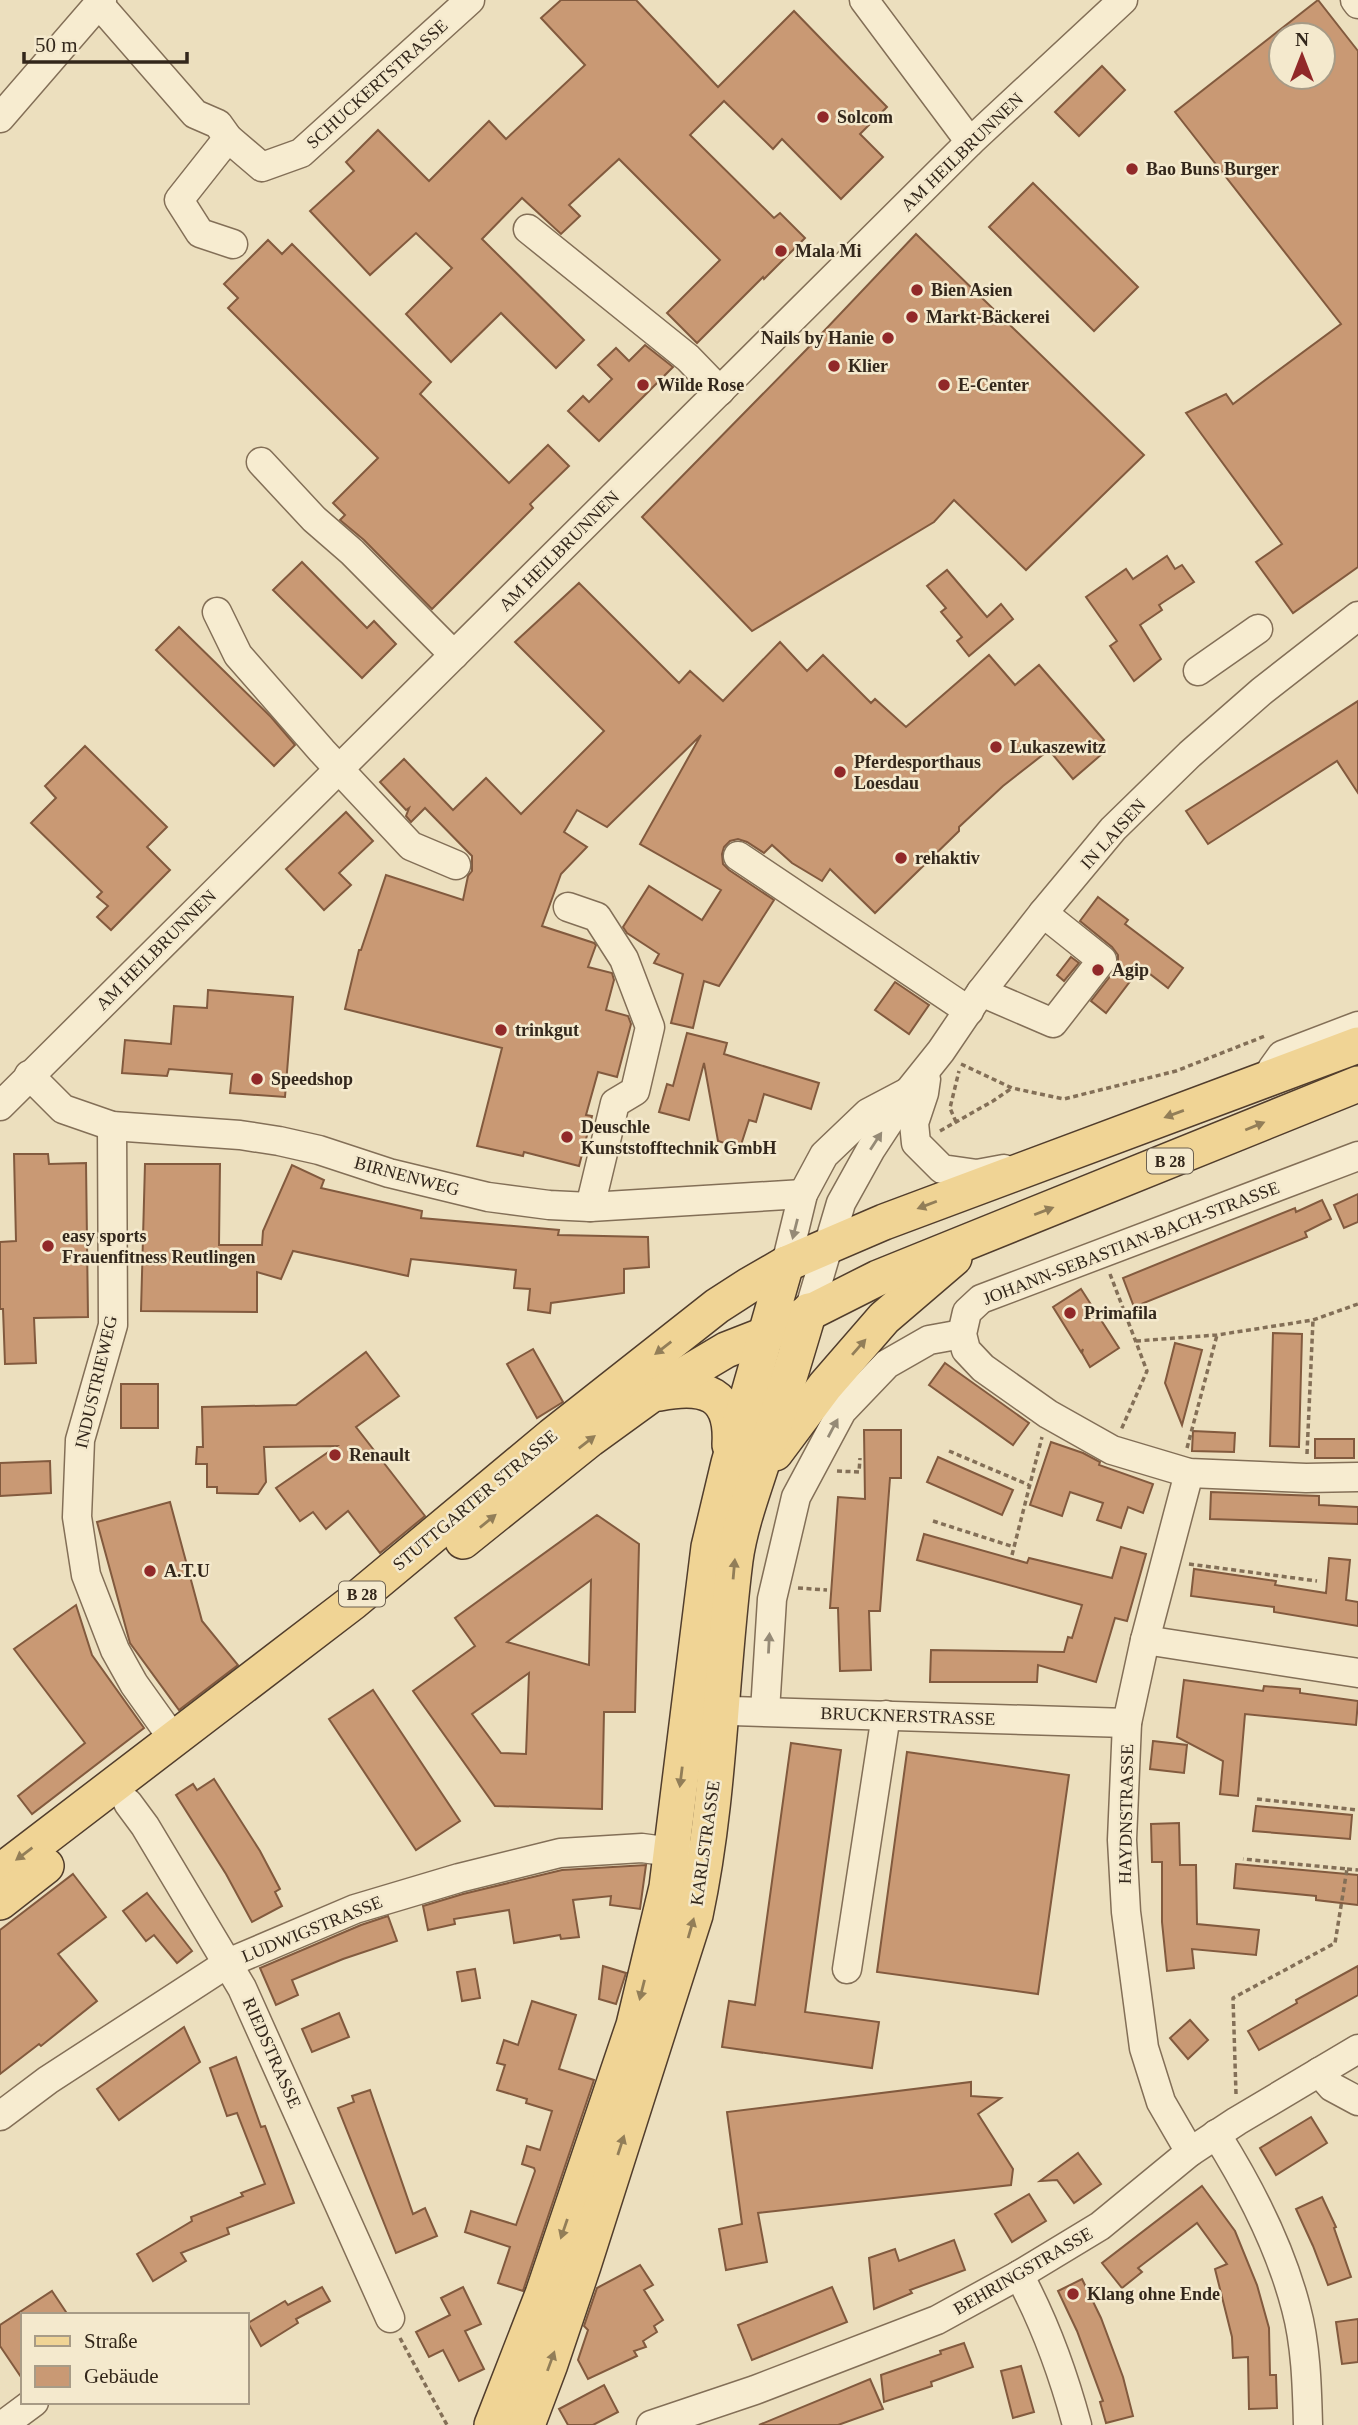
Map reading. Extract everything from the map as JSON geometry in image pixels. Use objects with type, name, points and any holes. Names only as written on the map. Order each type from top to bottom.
[{"type":"main road","name":"B 28","points":[[828,1248],[884,1222],[1036,1163],[1358,1045]]},
{"type":"main road","name":"B 28","points":[[767,1334],[813,1299],[878,1278],[1358,1084]]},
{"type":"main road","points":[[743,1470],[825,1386],[884,1318],[981,1236]]},
{"type":"main road","name":"STUTTGARTER STRASSE","points":[[0,1872],[353,1602],[562,1428],[717,1306],[771,1281],[828,1248]]},
{"type":"main road","points":[[771,1281],[813,1299]]},
{"type":"main road","name":"KARLSTRASSE","points":[[492,2425],[542,2294],[634,2025],[661,1917],[672,1852],[749,1502],[743,1470],[767,1334],[771,1281]]},
{"type":"main road","name":"KARLSTRASSE","points":[[743,1470],[813,1299]]},
{"type":"main road","name":"STUTTGARTER STRASSE","points":[[0,1902],[442,1558],[590,1439],[652,1394],[726,1350],[767,1334]]},
{"type":"main road","points":[[652,1394],[679,1389],[701,1390],[718,1398],[729,1418],[743,1470]]},
{"type":"main road","name":"KARLSTRASSE","points":[[527,2425],[583,2266],[695,1914],[704,1865],[705,1710]]},
{"type":"street","name":"SCHUCKERTSTRASSE","points":[[100,2],[195,114],[218,124],[228,138],[262,167],[300,153],[470,0]]},
{"type":"street","points":[[864,0],[970,142]]},
{"type":"street","name":"AM HEILBRUNNEN","points":[[0,1106],[970,142],[1122,0]]},
{"type":"street","points":[[0,118],[100,2]]},
{"type":"street","points":[[228,138],[179,200],[200,233],[233,243]]},
{"type":"street","points":[[528,229],[688,358],[720,391]]},
{"type":"street","points":[[261,462],[314,519],[352,552],[454,656]]},
{"type":"street","points":[[217,612],[238,655],[411,846],[456,864]]},
{"type":"street","name":"IN LAISEN","points":[[828,1248],[841,1203],[871,1149],[909,1091],[1043,913],[1113,830],[1190,754],[1262,691],[1358,616]]},
{"type":"street","points":[[1198,671],[1258,629]]},
{"type":"street","points":[[738,856],[975,1001],[1053,1023],[1102,960],[1043,913]]},
{"type":"street","points":[[568,907],[597,917],[624,959],[650,1027],[635,1091],[615,1102],[590,1207]]},
{"type":"street","points":[[1262,1082],[1282,1055],[1358,1026]]},
{"type":"street","points":[[927,1069],[924,1093],[914,1123],[916,1143],[942,1169],[977,1174],[1036,1163]]},
{"type":"street","name":"BIRNENWEG","points":[[29,1075],[63,1109],[112,1126],[240,1135],[279,1141],[318,1150],[389,1173],[488,1197],[590,1207],[803,1194]]},
{"type":"street","name":"IN LAISEN","points":[[771,1281],[803,1194],[824,1155],[867,1113],[909,1091]]},
{"type":"street","name":"INDUSTRIEWEG","points":[[112,1126],[113,1325],[80,1440],[77,1517],[86,1575],[115,1650],[134,1685],[174,1740]]},
{"type":"street","name":"JOHANN-SEBASTIAN-BACH-STRASSE","points":[[962,1334],[967,1312],[981,1299],[1358,1156]]},
{"type":"street","name":"KARLSTRASSE","points":[[813,1299],[828,1248]]},
{"type":"street","points":[[765,1711],[772,1600],[796,1497],[842,1411],[887,1364],[929,1340],[962,1334],[966,1350],[983,1368],[1048,1414],[1112,1450],[1185,1472],[1306,1478],[1358,1477]]},
{"type":"street","name":"HAYDNSTRASSE","points":[[1185,1472],[1127,1723],[1122,1840],[1126,1912],[1144,2048],[1161,2102],[1190,2152]]},
{"type":"street","points":[[1145,1640],[1358,1673]]},
{"type":"street","name":"BRUCKNERSTRASSE","points":[[705,1710],[1127,1723]]},
{"type":"street","points":[[847,1969],[886,1715]]},
{"type":"street","name":"RIEDSTRASSE","points":[[128,1803],[145,1826],[228,1963],[262,2031],[390,2318]]},
{"type":"street","name":"LUDWIGSTRASSE","points":[[0,2116],[48,2080],[228,1963],[355,1909],[459,1878],[560,1853],[642,1848],[688,1856],[704,1865]]},
{"type":"street","name":"BEHRINGSTRASSE","points":[[652,2425],[755,2390],[937,2320],[1019,2276],[1100,2226],[1190,2152],[1358,2049]]},
{"type":"street","points":[[1319,2072],[1332,2087],[1358,2101]]},
{"type":"street","points":[[1226,2128],[1235,2165],[1279,2253],[1297,2311],[1307,2384],[1308,2425]]},
{"type":"street","points":[[1019,2276],[1041,2317],[1067,2388],[1077,2425]]},
{"type":"street","points":[[3,2425],[31,2404]]},
{"type":"path","points":[[957,1122],[950,1108],[960,1064],[1012,1088],[1064,1099],[1176,1071],[1267,1035]]},
{"type":"path","points":[[936,1133],[1012,1088]]},
{"type":"path","points":[[1101,1253],[1147,1371],[1112,1450]]},
{"type":"path","points":[[1136,1341],[1217,1335],[1313,1320],[1358,1304]]},
{"type":"path","points":[[1306,1478],[1313,1320]]},
{"type":"path","points":[[1185,1472],[1217,1335]]},
{"type":"path","points":[[1013,1555],[1048,1414]]},
{"type":"path","points":[[949,1451],[1029,1485]]},
{"type":"path","points":[[933,1521],[1014,1547]]},
{"type":"path","points":[[1166,1560],[1317,1581]]},
{"type":"path","points":[[1257,1800],[1358,1810]]},
{"type":"path","points":[[1243,1859],[1358,1870]]},
{"type":"path","points":[[1226,2128],[1233,1998],[1335,1943],[1347,1869]]},
{"type":"path","points":[[390,2318],[447,2425]]},
{"type":"building","points":[[561,0],[636,0],[718,87],[794,11],[887,107],[860,134],[883,157],[841,199],[782,139],[773,149],[724,101],[690,135],[774,218],[780,213],[805,238],[764,279],[763,277],[697,343],[667,313],[720,260],[619,159],[569,205],[580,216],[561,234],[522,198],[482,239],[584,340],[556,368],[501,313],[451,362],[406,314],[452,268],[416,233],[370,275],[310,211],[354,171],[346,162],[378,130],[429,181],[489,121],[506,139],[585,65],[541,18]]},
{"type":"building","points":[[1318,0],[1334,21],[1291,21]]},
{"type":"building","points":[[1337,24],[1358,51],[1358,567],[1293,613],[1256,562],[1282,544],[1186,413],[1226,394],[1233,404],[1341,324],[1175,112],[1267,40],[1267,91],[1337,91]]},
{"type":"building","points":[[1102,66],[1125,90],[1079,136],[1055,112]]},
{"type":"building","points":[[1033,183],[1138,287],[1094,331],[989,227]]},
{"type":"building","points":[[916,234],[1144,455],[1026,570],[954,500],[934,522],[752,631],[642,517]]},
{"type":"building","points":[[268,240],[282,254],[292,244],[431,382],[420,394],[509,483],[548,445],[569,466],[530,504],[533,508],[432,609],[364,540],[340,520],[345,515],[333,503],[378,458],[228,308],[238,298],[224,284]]},
{"type":"building","points":[[645,345],[673,367],[599,441],[568,411],[583,396],[589,402],[612,379],[598,365],[616,348],[629,361]]},
{"type":"building","points":[[1167,556],[1175,569],[1182,565],[1194,582],[1159,605],[1162,610],[1140,625],[1161,659],[1134,681],[1110,646],[1117,641],[1086,597],[1126,569],[1133,579]]},
{"type":"building","points":[[302,562],[367,628],[374,621],[396,644],[362,678],[273,590]]},
{"type":"building","points":[[947,570],[987,617],[1001,604],[1013,619],[969,656],[957,641],[962,637],[941,612],[946,608],[927,586]]},
{"type":"building","points":[[579,583],[679,683],[690,671],[723,701],[780,642],[807,671],[823,655],[871,703],[875,699],[906,727],[989,655],[1015,685],[1039,665],[1104,740],[1096,747],[1102,754],[1073,779],[1049,750],[1003,786],[959,827],[959,831],[875,913],[830,869],[822,881],[792,863],[772,845],[764,853],[747,842],[738,839],[730,841],[724,847],[723,864],[774,900],[719,986],[704,981],[693,1028],[671,1023],[683,974],[654,963],[659,954],[627,933],[623,927],[649,886],[702,920],[721,890],[640,844],[701,735],[607,827],[577,810],[564,832],[587,847],[561,874],[542,926],[596,945],[588,967],[612,973],[614,980],[606,1010],[628,1016],[631,1024],[617,1077],[598,1072],[586,1115],[592,1116],[579,1166],[524,1152],[523,1156],[477,1146],[502,1048],[345,1009],[359,950],[386,875],[463,900],[468,876],[472,871],[472,856],[425,808],[411,822],[406,816],[409,808],[406,810],[380,782],[404,759],[453,810],[486,778],[521,814],[604,731],[515,642]]},
{"type":"building","points":[[179,627],[271,717],[295,745],[274,766],[156,650]]},
{"type":"building","points":[[1358,701],[1358,793],[1337,761],[1208,844],[1186,811]]},
{"type":"building","points":[[85,746],[167,827],[147,847],[170,870],[111,930],[97,917],[108,906],[97,897],[102,892],[31,823],[56,798],[45,786]]},
{"type":"building","points":[[346,812],[373,841],[339,873],[351,885],[324,910],[286,869]]},
{"type":"building","points":[[1098,897],[1128,920],[1125,924],[1183,968],[1168,988],[1141,967],[1106,1013],[1091,1001],[1115,970],[1118,955],[1080,921]]},
{"type":"building","points":[[1071,957],[1079,963],[1064,981],[1057,975]]},
{"type":"building","points":[[895,982],[929,1005],[909,1034],[875,1010]]},
{"type":"building","points":[[208,990],[293,997],[285,1097],[230,1093],[232,1074],[169,1069],[167,1076],[122,1073],[125,1040],[171,1044],[174,1006],[207,1008]]},
{"type":"building","points":[[687,1033],[727,1043],[724,1054],[819,1083],[811,1109],[764,1094],[756,1122],[749,1120],[740,1148],[718,1141],[704,1063],[689,1120],[659,1112],[667,1084],[673,1086]]},
{"type":"building","points":[[14,1154],[48,1154],[49,1164],[86,1163],[88,1317],[34,1318],[36,1363],[5,1364],[3,1309],[0,1309],[0,1242],[16,1241]]},
{"type":"building","points":[[145,1164],[220,1164],[219,1245],[262,1245],[263,1231],[292,1165],[324,1180],[321,1188],[422,1211],[421,1218],[559,1230],[558,1235],[648,1237],[649,1267],[624,1269],[624,1293],[551,1303],[550,1313],[528,1310],[530,1289],[514,1288],[516,1270],[411,1259],[408,1276],[293,1251],[281,1279],[257,1272],[257,1312],[141,1311]]},
{"type":"building","points":[[1358,1194],[1358,1222],[1344,1228],[1334,1205]]},
{"type":"building","points":[[1322,1200],[1331,1219],[1305,1232],[1307,1237],[1134,1307],[1123,1278],[1295,1208],[1296,1212]]},
{"type":"building","points":[[1081,1289],[1119,1348],[1090,1367],[1082,1353],[1083,1349],[1081,1352],[1053,1307]]},
{"type":"building","points":[[1273,1333],[1302,1334],[1299,1447],[1270,1446]]},
{"type":"building","points":[[1175,1343],[1202,1350],[1182,1425],[1165,1383]]},
{"type":"building","points":[[533,1349],[563,1402],[537,1418],[507,1364]]},
{"type":"building","name":"Renault","points":[[366,1352],[399,1396],[356,1427],[425,1516],[380,1553],[348,1511],[326,1529],[313,1512],[300,1521],[276,1488],[337,1446],[264,1447],[266,1482],[258,1494],[217,1493],[217,1487],[207,1487],[207,1464],[196,1464],[197,1447],[203,1447],[202,1407],[296,1405]]},
{"type":"building","points":[[945,1363],[1029,1423],[1013,1445],[929,1385]]},
{"type":"building","points":[[121,1384],[158,1384],[158,1428],[121,1428]]},
{"type":"building","points":[[864,1430],[901,1430],[901,1478],[890,1478],[880,1611],[869,1611],[871,1670],[840,1671],[838,1608],[830,1608],[838,1497],[865,1499]]},
{"type":"building","points":[[1193,1431],[1235,1433],[1234,1452],[1192,1451]]},
{"type":"building","points":[[1315,1439],[1354,1439],[1354,1458],[1315,1458]]},
{"type":"building","points":[[1051,1442],[1083,1453],[1100,1462],[1099,1465],[1153,1484],[1143,1513],[1128,1507],[1121,1528],[1097,1520],[1103,1503],[1070,1492],[1062,1516],[1030,1505]]},
{"type":"building","points":[[938,1457],[1013,1490],[1002,1515],[927,1482]]},
{"type":"building","points":[[50,1461],[51,1493],[0,1496],[0,1463]]},
{"type":"building","points":[[1211,1492],[1319,1496],[1319,1505],[1358,1507],[1358,1524],[1210,1519]]},
{"type":"building","name":"A.T.U","points":[[170,1502],[202,1621],[238,1665],[179,1710],[130,1643],[97,1522]]},
{"type":"building","points":[[597,1515],[639,1544],[635,1712],[604,1712],[602,1809],[495,1806],[413,1691],[475,1646],[455,1618]],"holes":[[[591,1580],[589,1665],[507,1642]],[[529,1673],[526,1754],[501,1753],[472,1714]]]},
{"type":"building","points":[[924,1534],[1027,1563],[1029,1558],[1112,1578],[1121,1547],[1146,1554],[1127,1621],[1115,1618],[1096,1682],[1038,1665],[1037,1682],[930,1682],[931,1650],[1064,1652],[1068,1637],[1072,1638],[1082,1605],[917,1560]]},
{"type":"building","points":[[1329,1558],[1350,1560],[1346,1600],[1358,1602],[1358,1626],[1274,1612],[1274,1607],[1191,1596],[1194,1569],[1276,1581],[1275,1585],[1326,1593]]},
{"type":"building","points":[[76,1605],[92,1655],[144,1728],[32,1814],[18,1796],[85,1743],[14,1649]]},
{"type":"building","points":[[1184,1680],[1263,1691],[1264,1686],[1300,1689],[1300,1693],[1358,1701],[1356,1725],[1245,1714],[1238,1796],[1220,1794],[1223,1761],[1177,1737]]},
{"type":"building","points":[[373,1690],[460,1821],[416,1850],[329,1719]]},
{"type":"building","points":[[1153,1741],[1187,1745],[1184,1773],[1150,1769]]},
{"type":"building","points":[[791,1743],[841,1750],[805,2012],[879,2022],[872,2068],[722,2047],[729,2001],[755,2005]]},
{"type":"building","points":[[907,1752],[1069,1775],[1038,1994],[877,1972]]},
{"type":"building","points":[[214,1779],[260,1851],[280,1889],[275,1892],[282,1906],[252,1922],[226,1874],[176,1795],[193,1784],[197,1790]]},
{"type":"building","points":[[1256,1806],[1352,1815],[1350,1839],[1253,1831]]},
{"type":"building","points":[[1179,1823],[1180,1865],[1196,1865],[1197,1924],[1259,1930],[1256,1955],[1192,1949],[1194,1968],[1167,1971],[1162,1922],[1162,1862],[1152,1862],[1151,1824]]},
{"type":"building","points":[[1236,1864],[1358,1875],[1358,1905],[1316,1900],[1316,1896],[1234,1888]]},
{"type":"building","points":[[646,1865],[640,1909],[610,1905],[611,1896],[573,1900],[579,1937],[561,1939],[560,1935],[514,1943],[509,1910],[454,1919],[455,1924],[428,1930],[423,1906],[463,1894],[562,1870]]},
{"type":"building","points":[[73,1874],[106,1917],[58,1954],[97,2001],[41,2046],[39,2044],[0,2074],[0,1930]]},
{"type":"building","points":[[147,1893],[192,1951],[177,1963],[154,1935],[146,1941],[123,1911]]},
{"type":"building","points":[[388,1916],[397,1941],[292,1980],[298,1995],[276,2005],[260,1968]]},
{"type":"building","points":[[603,1966],[626,1973],[616,2004],[599,1999]]},
{"type":"building","points":[[1358,1966],[1358,1995],[1259,2050],[1248,2031],[1297,2003],[1296,2000]]},
{"type":"building","points":[[475,1969],[480,1998],[462,2001],[457,1972]]},
{"type":"building","points":[[532,2001],[576,2015],[559,2069],[594,2080],[523,2291],[498,2283],[510,2247],[465,2232],[471,2211],[516,2225],[535,2171],[534,2168],[522,2164],[527,2146],[540,2150],[552,2111],[526,2103],[527,2099],[497,2090],[505,2065],[497,2063],[504,2040],[518,2045]]},
{"type":"building","points":[[339,2013],[349,2037],[312,2052],[302,2029]]},
{"type":"building","points":[[1190,2020],[1208,2040],[1188,2059],[1170,2038]]},
{"type":"building","points":[[184,2027],[200,2062],[119,2120],[97,2089]]},
{"type":"building","points":[[236,2057],[261,2127],[265,2126],[294,2203],[227,2228],[229,2234],[181,2253],[186,2261],[153,2281],[137,2254],[192,2221],[191,2217],[265,2184],[237,2113],[227,2116],[210,2068]]},
{"type":"building","points":[[971,2082],[971,2096],[1001,2098],[978,2114],[1013,2169],[1011,2185],[758,2213],[767,2262],[726,2270],[719,2229],[742,2224],[727,2112]]},
{"type":"building","points":[[370,2090],[413,2214],[425,2208],[437,2236],[396,2253],[338,2108],[354,2102],[352,2096]]},
{"type":"building","points":[[1311,2117],[1327,2143],[1276,2175],[1260,2148]]},
{"type":"building","points":[[1078,2153],[1101,2184],[1074,2203],[1057,2180],[1040,2181]]},
{"type":"building","points":[[1202,2186],[1235,2231],[1257,2285],[1269,2328],[1270,2375],[1276,2375],[1277,2408],[1249,2409],[1248,2357],[1233,2358],[1232,2337],[1215,2269],[1227,2264],[1197,2223],[1138,2268],[1142,2272],[1122,2288],[1102,2263]]},
{"type":"building","points":[[1029,2194],[1046,2221],[1012,2242],[995,2214]]},
{"type":"building","points":[[1322,2197],[1336,2227],[1334,2228],[1351,2277],[1328,2285],[1296,2209]]},
{"type":"building","points":[[954,2240],[965,2270],[910,2290],[912,2293],[874,2309],[869,2258],[895,2249],[899,2261]]},
{"type":"building","points":[[640,2265],[653,2285],[644,2290],[663,2320],[654,2326],[657,2332],[643,2341],[646,2347],[634,2351],[637,2356],[588,2379],[578,2360],[588,2330],[584,2326],[597,2288]]},
{"type":"building","points":[[1082,2279],[1101,2318],[1123,2377],[1133,2416],[1106,2423],[1100,2402],[1103,2401],[1077,2331],[1058,2291]]},
{"type":"building","points":[[322,2287],[330,2301],[296,2319],[298,2323],[261,2346],[248,2323],[285,2301],[288,2305]]},
{"type":"building","points":[[463,2287],[481,2324],[465,2331],[484,2369],[459,2381],[443,2350],[429,2357],[416,2332],[450,2315],[441,2298]]},
{"type":"building","points":[[832,2287],[847,2322],[752,2360],[738,2325]]},
{"type":"building","points":[[52,2291],[67,2313],[21,2313],[21,2377],[0,2346],[0,2325]]},
{"type":"building","points":[[1358,2319],[1358,2362],[1342,2364],[1336,2322]]},
{"type":"building","points":[[964,2343],[973,2367],[931,2382],[932,2386],[884,2402],[881,2375]]},
{"type":"building","points":[[1021,2366],[1034,2412],[1013,2418],[1001,2371]]},
{"type":"building","points":[[870,2379],[883,2409],[838,2425],[759,2425]]},
{"type":"building","points":[[604,2385],[618,2412],[593,2425],[568,2425],[559,2409]]},
{"type":"place","name":"Solcom","points":[[823,117]]},
{"type":"place","name":"Bao Buns Burger","points":[[1132,169]]},
{"type":"place","name":"Mala Mi","points":[[781,251]]},
{"type":"place","name":"Bien Asien","points":[[917,290]]},
{"type":"place","name":"Markt-Bäckerei","points":[[912,317]]},
{"type":"place","name":"Nails by Hanie","points":[[888,338]]},
{"type":"place","name":"Klier","points":[[834,366]]},
{"type":"place","name":"Wilde Rose","points":[[643,385]]},
{"type":"place","name":"E-Center","points":[[944,385]]},
{"type":"place","name":"Lukaszewitz","points":[[996,747]]},
{"type":"place","name":"Pferdesporthaus Loesdau","points":[[840,772]]},
{"type":"place","name":"rehaktiv","points":[[901,858]]},
{"type":"place","name":"Agip","points":[[1098,970]]},
{"type":"place","name":"trinkgut","points":[[501,1030]]},
{"type":"place","name":"Speedshop","points":[[257,1079]]},
{"type":"place","name":"Deuschle Kunststofftechnik GmbH","points":[[567,1137]]},
{"type":"place","name":"easy sports Frauenfitness Reutlingen","points":[[48,1246]]},
{"type":"place","name":"Primafila","points":[[1070,1313]]},
{"type":"place","name":"Renault","points":[[335,1455]]},
{"type":"place","name":"A.T.U","points":[[150,1571]]},
{"type":"place","name":"Klang ohne Ende","points":[[1073,2294]]}]
